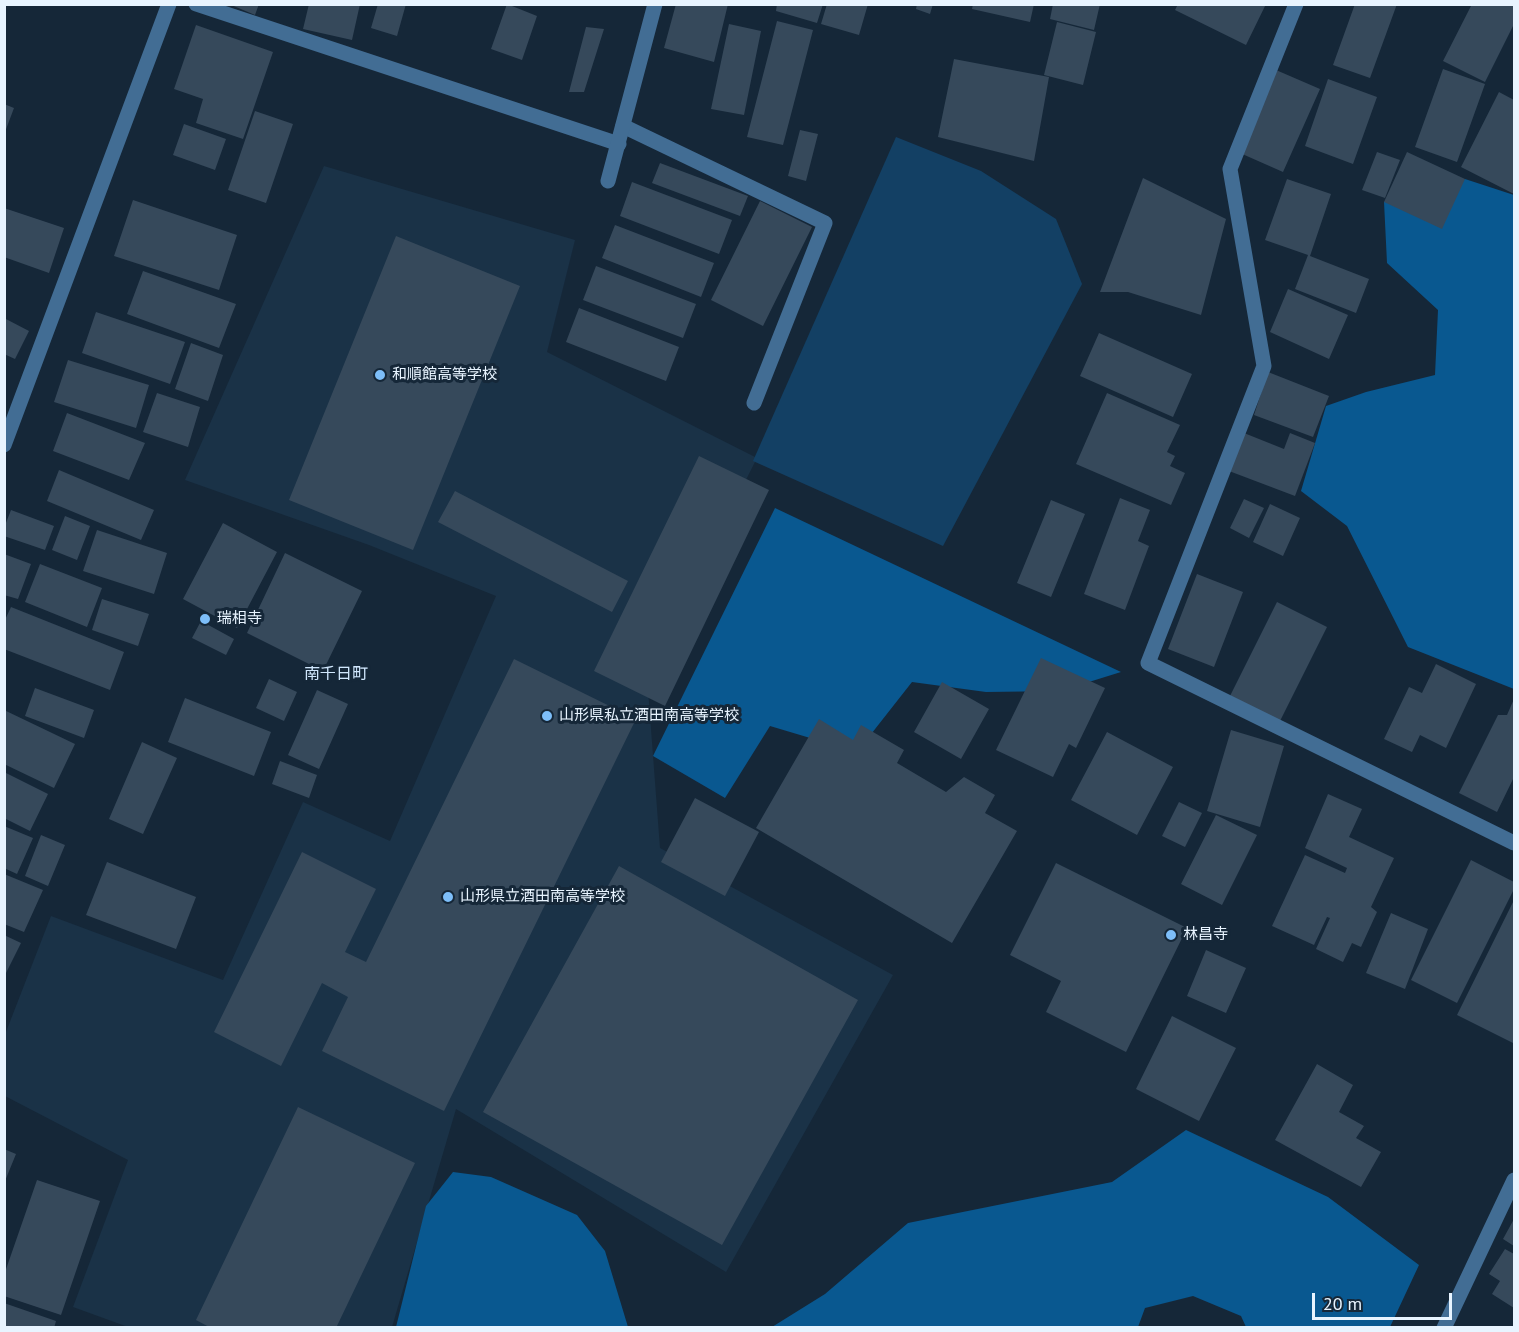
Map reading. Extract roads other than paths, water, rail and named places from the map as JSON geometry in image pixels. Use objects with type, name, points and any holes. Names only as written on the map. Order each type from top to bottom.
[{"type":"street","points":[[4,445],[169,4]]},
{"type":"street","points":[[196,4],[619,144]]},
{"type":"street","points":[[608,181],[655,4]]},
{"type":"street","points":[[1296,4],[1230,169],[1264,366],[1148,663],[1515,843]]},
{"type":"street","points":[[623,126],[825,223],[754,403]]},
{"type":"street","points":[[1444,1328],[1515,1180]]},
{"type":"place","name":"和順館高等学校","points":[[380,375]]},
{"type":"place","name":"瑞相寺","points":[[205,619]]},
{"type":"place","name":"山形県私立酒田南高等学校","points":[[547,716]]},
{"type":"place","name":"山形県立酒田南高等学校","points":[[448,897]]},
{"type":"place","name":"林昌寺","points":[[1171,935]]},
{"type":"district","name":"南千日町","points":[[336,674]]}]
